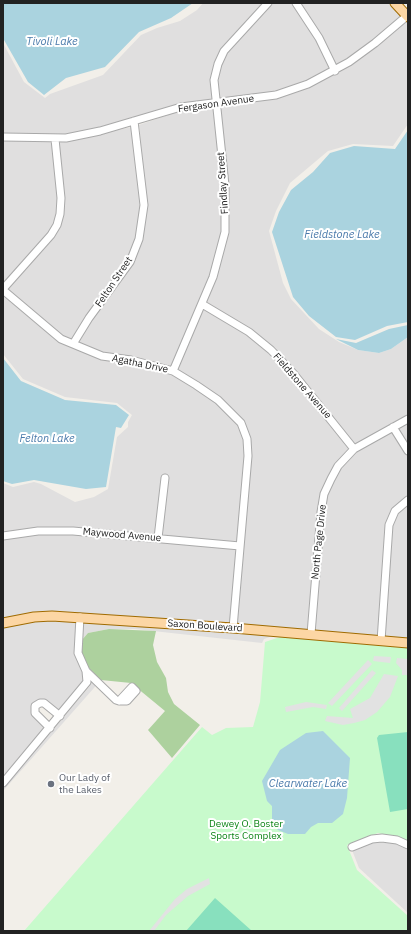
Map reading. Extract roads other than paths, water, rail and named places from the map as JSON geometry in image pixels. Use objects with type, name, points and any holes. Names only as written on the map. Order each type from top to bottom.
[{"type":"main road","points":[[395,3],[408,16]]},
{"type":"main road","name":"Saxon Boulevard","points":[[3,623],[34,617],[80,618],[233,628],[408,643]]},
{"type":"street","name":"Findlay Street","points":[[173,371],[213,277],[225,232],[225,185],[214,80],[218,64],[224,51],[268,3]]},
{"type":"street","points":[[296,3],[318,38],[335,71]]},
{"type":"street","name":"Fergason Avenue","points":[[3,137],[55,139],[100,131],[181,107],[276,95],[308,84],[335,71],[375,43],[408,16]]},
{"type":"street","name":"Felton Street","points":[[73,344],[89,318],[130,262],[139,239],[144,205],[134,120]]},
{"type":"street","points":[[3,290],[51,235],[57,225],[60,214],[61,198],[55,139]]},
{"type":"street","name":"Agatha Drive","points":[[3,290],[41,324],[61,339],[102,356],[131,360],[173,371],[196,384],[218,400],[241,423],[247,439],[248,456],[233,628]]},
{"type":"street","name":"Fieldstone Avenue","points":[[202,304],[249,332],[271,350],[293,373],[354,449]]},
{"type":"street","name":"North Page Drive","points":[[311,634],[321,512],[324,494],[338,466],[354,449],[408,420]]},
{"type":"street","points":[[393,427],[408,451]]},
{"type":"street","points":[[158,538],[165,478]]},
{"type":"street","points":[[381,640],[389,525],[395,511],[408,500]]},
{"type":"street","name":"Maywood Avenue","points":[[3,536],[38,531],[73,531],[240,546]]},
{"type":"street","points":[[3,783],[87,682],[86,672],[78,653],[80,618]]},
{"type":"street","points":[[86,672],[116,700],[119,701]]},
{"type":"street","points":[[50,728],[35,713],[35,706],[40,703],[44,703],[60,716]]},
{"type":"street","points":[[352,847],[372,839],[382,838],[397,840],[408,845]]},
{"type":"water","name":"Tivoli Lake","points":[[3,3],[193,3],[171,18],[139,32],[105,67],[66,78],[44,95],[28,82],[4,40]]},
{"type":"water","name":"Fieldstone Lake","points":[[408,130],[408,322],[387,326],[355,340],[336,337],[309,316],[293,297],[272,232],[279,212],[291,190],[313,172],[330,153],[354,146],[395,149]]},
{"type":"water","points":[[408,325],[408,337],[391,349],[379,353],[358,350],[336,339],[356,343],[389,329]]},
{"type":"water","name":"Felton Lake","points":[[3,358],[21,381],[65,400],[116,405],[129,415],[121,428],[116,427],[106,487],[86,489],[34,480],[12,484],[3,481]]},
{"type":"water","name":"Clearwater Lake","points":[[323,731],[350,758],[347,798],[343,814],[332,823],[318,823],[311,827],[305,834],[288,834],[278,830],[272,824],[272,806],[267,801],[262,781],[280,750],[306,733]]},
{"type":"place","name":"Our Lady of the Lakes","points":[[51,784]]},
{"type":"park label","name":"Dewey O. Boster Sports Complex","points":[[246,830]]}]
